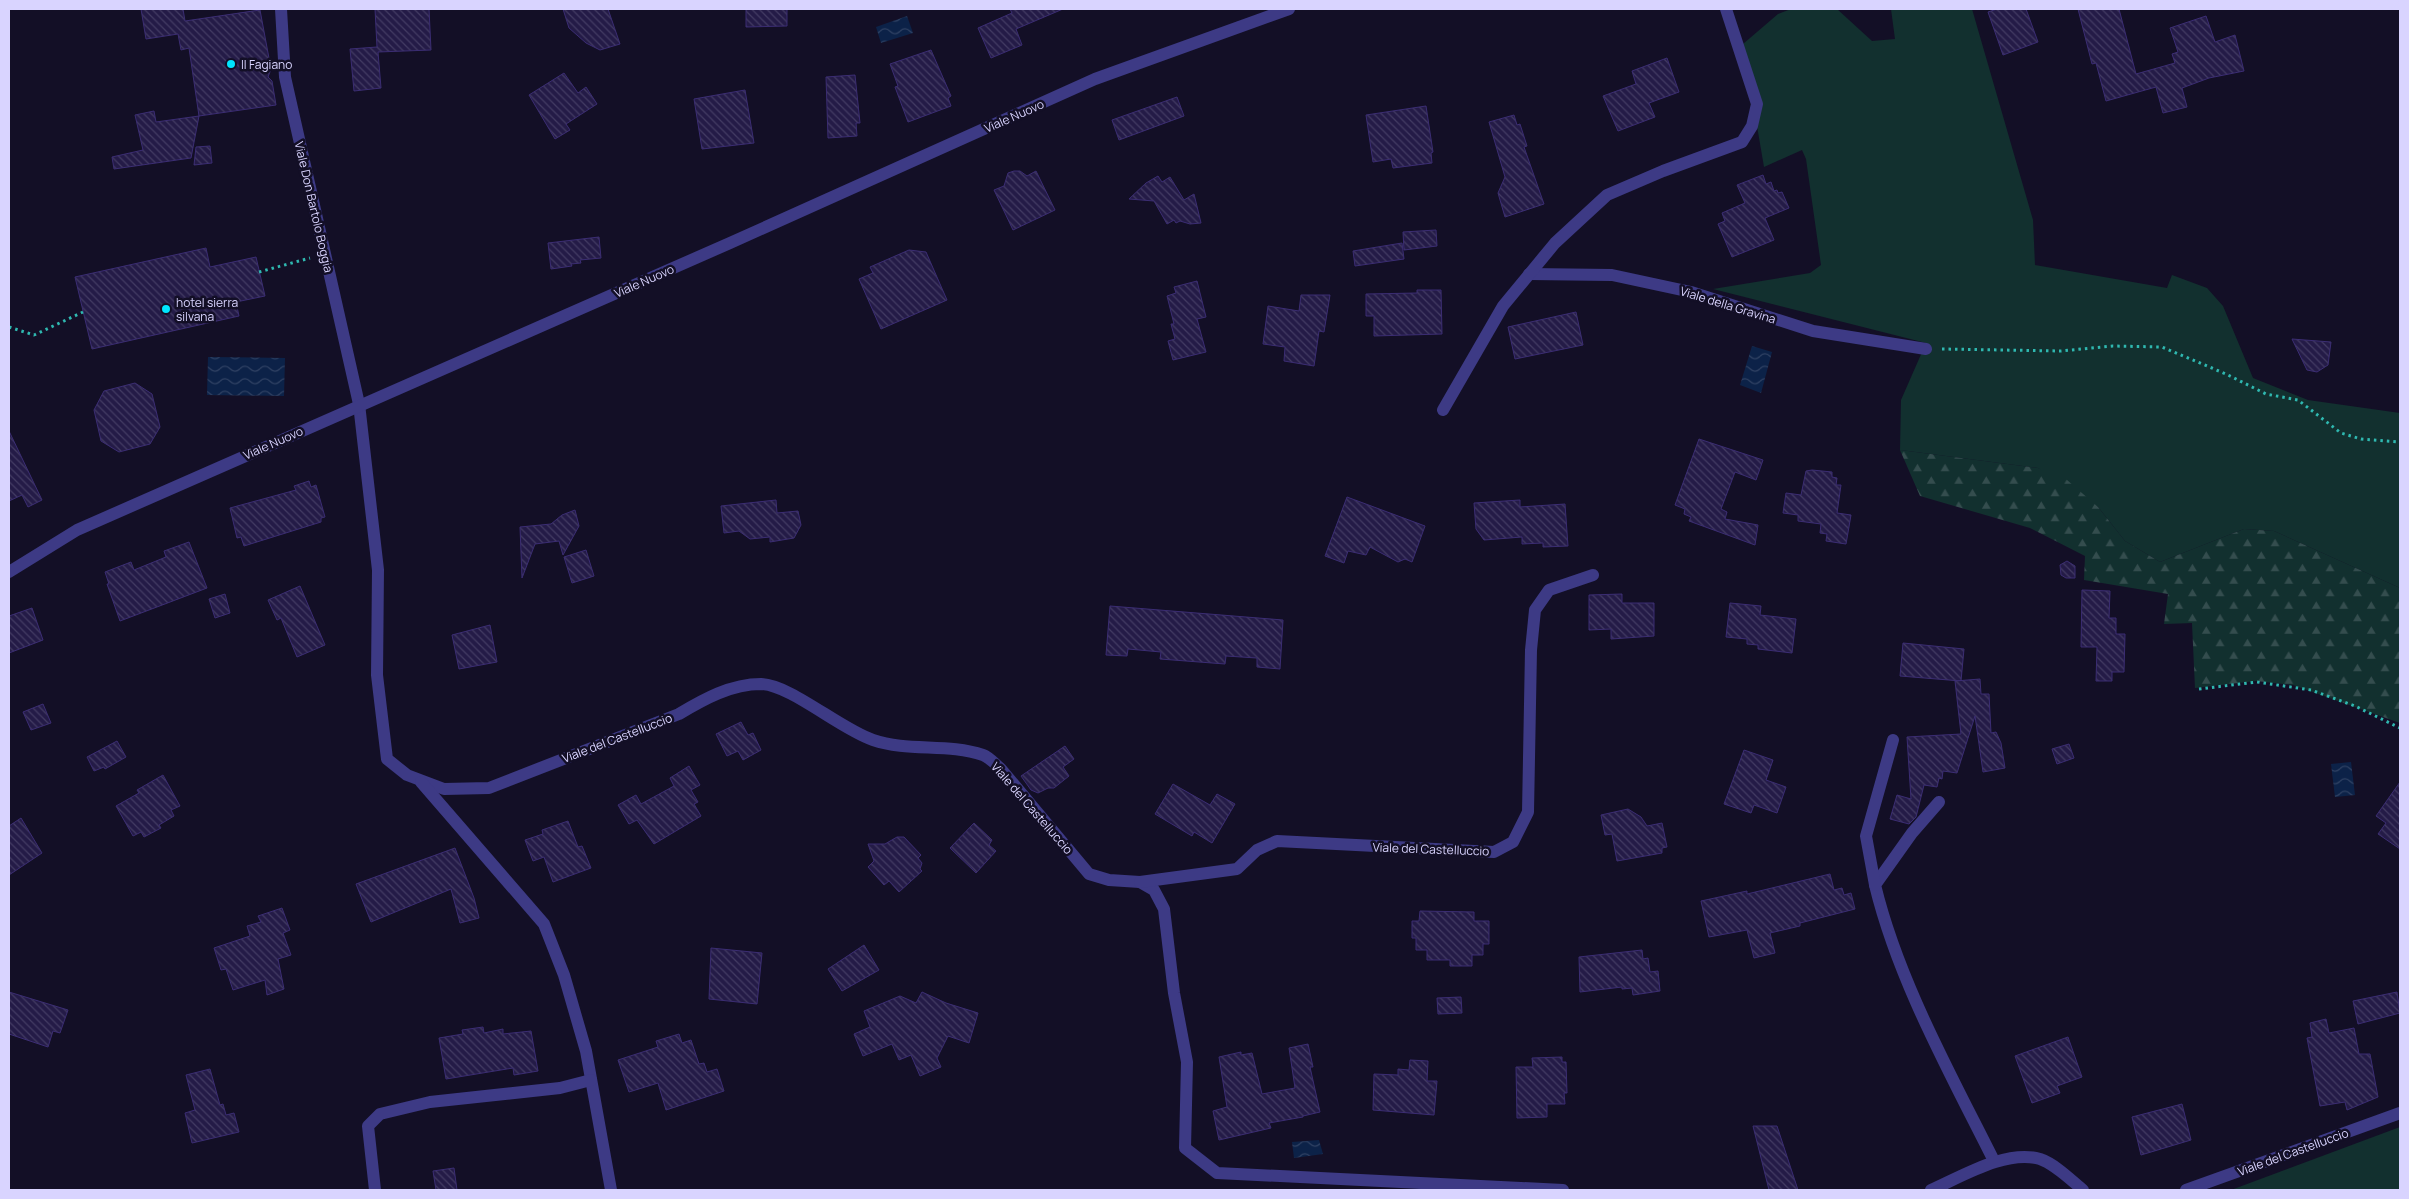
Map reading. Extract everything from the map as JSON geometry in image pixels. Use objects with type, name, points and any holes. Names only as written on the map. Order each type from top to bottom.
[{"type":"street","name":"Viale Don Bartolo Boggia","points":[[281,9],[285,77],[359,404]]},
{"type":"street","name":"Viale Nuovo","points":[[9,572],[77,530],[359,404],[730,243],[1095,80],[1289,9]]},
{"type":"street","points":[[1443,410],[1503,306],[1555,243],[1607,195],[1663,171],[1742,142],[1752,126],[1757,104],[1726,9]]},
{"type":"street","name":"Viale della Gravina","points":[[1529,274],[1612,275],[1691,292],[1813,331],[1926,349]]},
{"type":"street","name":"Viale del Castelluccio","points":[[359,404],[378,570],[377,675],[387,759],[407,775],[444,789],[489,788],[679,714],[704,699],[735,687],[762,684],[784,690],[853,731],[874,741],[966,751],[984,756],[1001,769],[1089,874],[1109,880],[1140,882],[1238,869],[1257,850],[1277,841],[1494,852],[1513,842],[1528,812],[1531,650],[1535,610],[1549,590],[1593,575]]},
{"type":"street","points":[[1893,740],[1866,836],[1875,885],[1897,954],[1944,1062],[1994,1161]]},
{"type":"street","points":[[420,780],[544,924],[564,975],[586,1051],[611,1190]]},
{"type":"street","points":[[1875,885],[1912,833],[1939,802]]},
{"type":"street","points":[[1140,882],[1154,890],[1164,909],[1174,993],[1187,1062],[1185,1148],[1199,1161],[1217,1174],[1563,1190]]},
{"type":"street","points":[[375,1190],[368,1126],[380,1114],[430,1102],[560,1088],[591,1080]]},
{"type":"street","name":"Viale del Castelluccio","points":[[2186,1190],[2400,1113]]},
{"type":"street","points":[[1931,1190],[1994,1161],[2022,1158],[2040,1159],[2083,1190]]},
{"type":"path","points":[[259,272],[325,254]]},
{"type":"path","points":[[9,327],[34,335],[83,312]]},
{"type":"path","points":[[1926,349],[2061,352],[2113,346],[2162,347],[2226,374],[2266,394],[2298,400],[2323,417],[2341,433],[2361,439],[2400,442]]},
{"type":"path","points":[[2199,689],[2257,682],[2311,690],[2355,706],[2400,728]]},
{"type":"green space","points":[[1791,9],[1837,9],[1872,41],[1895,39],[1891,9],[1972,9],[2033,220],[2035,265],[2167,288],[2172,275],[2207,288],[2223,306],[2253,378],[2308,400],[2400,413],[2400,588],[2274,531],[2244,529],[2160,562],[2125,541],[2098,507],[2038,468],[1900,450],[1901,400],[1926,343],[1713,289],[1810,273],[1821,265],[1806,159],[1802,150],[1764,167],[1743,44],[1778,14]]},
{"type":"green space","points":[[1900,450],[2038,468],[2067,480],[2098,507],[2125,541],[2160,562],[2244,529],[2274,531],[2400,588],[2400,723],[2293,685],[2256,681],[2195,688],[2192,623],[2164,624],[2168,594],[2084,580],[2085,556],[2030,528],[1920,496]]},
{"type":"green space","points":[[2400,1127],[2400,1190],[2231,1190]]},
{"type":"water","points":[[907,16],[913,33],[881,43],[876,27]]},
{"type":"water","points":[[1752,346],[1772,352],[1761,393],[1740,385]]},
{"type":"water","points":[[208,357],[285,358],[284,396],[207,395]]},
{"type":"water","points":[[2351,762],[2355,795],[2335,797],[2331,764]]},
{"type":"water","points":[[1319,1140],[1323,1154],[1294,1158],[1292,1142]]},
{"type":"building","name":"Il Fagiano","points":[[141,9],[183,9],[185,21],[260,10],[271,69],[268,77],[272,81],[276,105],[199,116],[189,48],[181,50],[178,34],[146,39]]},
{"type":"building","points":[[375,9],[429,9],[431,50],[378,52],[381,88],[354,91],[350,49],[377,47]]},
{"type":"building","points":[[563,9],[608,9],[620,44],[600,50],[586,43],[569,28]]},
{"type":"building","points":[[746,9],[787,9],[787,26],[746,27]]},
{"type":"building","points":[[1010,9],[1063,9],[1016,29],[1022,45],[991,58],[978,28],[1012,13]]},
{"type":"building","points":[[1997,9],[2026,9],[2038,42],[2003,55],[1988,12]]},
{"type":"building","points":[[2078,9],[2119,9],[2136,74],[2175,63],[2172,54],[2178,52],[2170,28],[2206,16],[2215,42],[2235,35],[2244,71],[2209,78],[2182,88],[2187,107],[2163,113],[2156,87],[2106,101],[2096,63],[2092,64]]},
{"type":"building","points":[[931,50],[951,96],[948,98],[951,106],[908,122],[895,87],[898,86],[890,64]]},
{"type":"building","points":[[1667,58],[1679,92],[1649,103],[1655,117],[1618,131],[1603,96],[1636,84],[1632,71]]},
{"type":"building","points":[[564,73],[578,93],[586,87],[597,104],[566,124],[570,130],[555,139],[529,95]]},
{"type":"building","points":[[855,75],[860,123],[856,123],[857,136],[828,138],[826,77]]},
{"type":"building","points":[[745,90],[754,143],[702,149],[694,99]]},
{"type":"building","points":[[1177,97],[1184,116],[1119,140],[1112,120]]},
{"type":"building","points":[[1426,106],[1433,152],[1431,153],[1432,163],[1393,168],[1391,159],[1373,162],[1366,115]]},
{"type":"building","points":[[154,111],[156,122],[199,116],[191,158],[114,169],[112,157],[143,150],[135,115]]},
{"type":"building","points":[[1514,115],[1517,125],[1520,124],[1527,146],[1524,147],[1544,204],[1505,217],[1498,193],[1505,177],[1489,122]]},
{"type":"building","points":[[210,146],[212,163],[194,165],[196,147]]},
{"type":"building","points":[[1020,171],[1027,176],[1036,171],[1055,210],[1013,230],[994,190],[1004,186],[1008,173]]},
{"type":"building","points":[[1763,175],[1766,184],[1771,182],[1774,191],[1782,192],[1789,208],[1765,218],[1774,240],[1732,257],[1718,224],[1725,221],[1722,213],[1745,203],[1737,185]]},
{"type":"building","points":[[1158,176],[1162,182],[1170,177],[1184,200],[1194,194],[1201,223],[1190,224],[1180,221],[1176,223],[1174,220],[1167,224],[1154,201],[1129,199],[1146,183]]},
{"type":"building","points":[[1436,230],[1437,246],[1404,250],[1403,232]]},
{"type":"building","points":[[599,237],[601,258],[580,260],[581,263],[571,264],[572,266],[551,269],[548,243]]},
{"type":"building","points":[[1402,243],[1404,259],[1355,266],[1353,251]]},
{"type":"building","points":[[206,248],[210,267],[256,257],[265,296],[236,302],[239,316],[92,349],[75,277]]},
{"type":"building","points":[[909,250],[926,252],[947,300],[881,329],[859,279],[873,273],[870,267]]},
{"type":"building","points":[[1197,281],[1206,317],[1197,319],[1206,352],[1173,360],[1168,341],[1175,339],[1171,324],[1174,324],[1167,296],[1176,293],[1174,287]]},
{"type":"building","points":[[1417,290],[1441,290],[1442,334],[1374,336],[1374,316],[1366,316],[1366,294],[1417,293]]},
{"type":"building","points":[[1301,295],[1330,295],[1324,332],[1319,331],[1314,366],[1284,361],[1285,347],[1263,344],[1268,306],[1299,311]]},
{"type":"building","points":[[1576,312],[1583,345],[1515,359],[1508,327]]},
{"type":"building","points":[[2292,339],[2331,342],[2328,365],[2317,372],[2307,370]]},
{"type":"building","points":[[135,383],[152,394],[160,427],[150,444],[119,452],[101,441],[94,410],[104,391]]},
{"type":"building","points":[[9,431],[42,500],[28,507],[22,495],[9,501]]},
{"type":"building","points":[[1699,439],[1763,460],[1756,480],[1735,472],[1721,509],[1727,512],[1725,519],[1758,525],[1755,545],[1689,521],[1691,517],[1684,514],[1685,509],[1675,505]]},
{"type":"building","points":[[1806,471],[1832,472],[1832,477],[1837,478],[1836,485],[1841,485],[1837,513],[1851,515],[1846,544],[1826,541],[1827,534],[1820,533],[1821,524],[1798,521],[1798,515],[1783,513],[1786,493],[1801,495]]},
{"type":"building","points":[[309,481],[311,487],[316,485],[325,517],[321,518],[321,522],[244,546],[241,537],[237,538],[230,508],[296,490],[294,486]]},
{"type":"building","points":[[1347,497],[1425,526],[1412,562],[1405,559],[1398,562],[1370,547],[1366,555],[1348,551],[1344,563],[1325,556]]},
{"type":"building","points":[[776,500],[777,513],[798,511],[801,525],[794,538],[770,542],[770,537],[750,539],[739,531],[724,533],[721,506]]},
{"type":"building","points":[[1520,500],[1520,507],[1565,504],[1568,546],[1543,547],[1543,543],[1522,544],[1522,537],[1484,540],[1476,529],[1474,503]]},
{"type":"building","points":[[575,510],[579,526],[563,555],[559,541],[535,544],[522,578],[520,527],[551,524],[562,515]]},
{"type":"building","points":[[189,542],[207,588],[120,621],[107,584],[109,584],[105,572],[131,562],[134,570],[166,557],[164,551]]},
{"type":"building","points":[[586,550],[594,576],[572,583],[564,557]]},
{"type":"building","points":[[2067,561],[2075,566],[2075,578],[2066,578],[2061,575],[2060,565]]},
{"type":"building","points":[[300,586],[325,645],[297,657],[281,618],[277,620],[268,600]]},
{"type":"building","points":[[2082,590],[2110,591],[2109,618],[2116,618],[2116,634],[2125,634],[2124,672],[2112,672],[2112,681],[2096,681],[2097,647],[2081,647]]},
{"type":"building","points":[[225,594],[230,613],[215,618],[209,599]]},
{"type":"building","points":[[1622,594],[1622,603],[1654,603],[1654,636],[1611,639],[1611,629],[1589,630],[1589,595]]},
{"type":"building","points":[[1730,603],[1761,606],[1760,615],[1796,619],[1792,653],[1758,649],[1758,645],[1747,644],[1747,639],[1726,637]]},
{"type":"building","points":[[1110,606],[1283,620],[1280,669],[1257,667],[1257,658],[1226,656],[1225,664],[1160,659],[1161,652],[1128,649],[1127,656],[1106,655]]},
{"type":"building","points":[[32,608],[43,640],[9,653],[9,616]]},
{"type":"building","points":[[490,625],[497,662],[459,669],[452,635]]},
{"type":"building","points":[[1903,643],[1964,649],[1961,681],[1900,676]]},
{"type":"building","points":[[1980,679],[1981,694],[1989,694],[1991,733],[1996,732],[2001,743],[2005,768],[1983,772],[1975,716],[1957,773],[1943,771],[1942,779],[1939,778],[1937,787],[1924,785],[1916,817],[1909,824],[1890,819],[1897,795],[1911,799],[1907,737],[1961,734],[1955,681]]},
{"type":"building","points":[[43,704],[51,723],[31,730],[23,712]]},
{"type":"building","points":[[741,722],[748,735],[753,733],[761,750],[743,760],[738,751],[727,756],[716,734]]},
{"type":"building","points":[[117,741],[126,757],[105,769],[104,767],[94,771],[87,757]]},
{"type":"building","points":[[2069,744],[2074,758],[2057,764],[2052,749]]},
{"type":"building","points":[[1065,746],[1074,759],[1063,767],[1069,776],[1054,788],[1048,788],[1038,793],[1031,790],[1021,776]]},
{"type":"building","points":[[1744,750],[1773,760],[1766,780],[1786,787],[1777,813],[1754,805],[1751,813],[1724,804]]},
{"type":"building","points":[[689,766],[700,785],[691,790],[698,802],[694,804],[701,816],[654,844],[637,820],[629,824],[618,805],[636,795],[641,804],[674,786],[670,778]]},
{"type":"building","points":[[163,775],[180,806],[171,810],[174,816],[159,825],[161,828],[144,837],[141,832],[133,836],[116,806],[139,793],[137,790]]},
{"type":"building","points":[[2400,782],[2400,849],[2378,834],[2386,823],[2376,816]]},
{"type":"building","points":[[1173,784],[1210,805],[1217,794],[1235,804],[1212,843],[1194,832],[1192,836],[1155,814]]},
{"type":"building","points":[[1628,809],[1641,817],[1647,826],[1662,823],[1667,847],[1662,848],[1662,853],[1617,861],[1612,834],[1605,835],[1601,815]]},
{"type":"building","points":[[21,818],[42,853],[9,875],[9,826]]},
{"type":"building","points":[[568,821],[578,847],[582,846],[591,868],[553,882],[544,857],[533,861],[525,840],[543,834],[542,830]]},
{"type":"building","points":[[974,823],[992,840],[989,845],[996,851],[976,873],[950,848]]},
{"type":"building","points":[[897,837],[904,837],[921,855],[918,858],[922,863],[920,869],[922,871],[899,892],[889,881],[884,885],[868,867],[874,861],[868,844],[885,844]]},
{"type":"building","points":[[455,848],[474,898],[479,918],[460,923],[451,889],[371,922],[356,884]]},
{"type":"building","points":[[1830,874],[1834,890],[1842,888],[1844,895],[1851,893],[1855,909],[1770,933],[1775,953],[1754,958],[1747,930],[1709,937],[1701,901],[1747,891],[1747,894]]},
{"type":"building","points":[[282,908],[290,930],[283,933],[291,955],[278,959],[284,989],[267,995],[265,980],[233,990],[226,969],[221,970],[214,948],[250,936],[247,926],[261,922],[258,916]]},
{"type":"building","points":[[1420,911],[1474,912],[1474,921],[1489,921],[1489,944],[1483,944],[1483,955],[1472,955],[1472,966],[1450,966],[1450,960],[1427,960],[1427,950],[1416,950],[1416,938],[1412,938],[1412,921],[1419,921]]},
{"type":"building","points":[[864,945],[879,970],[842,991],[828,969]]},
{"type":"building","points":[[711,948],[762,953],[757,1004],[709,999]]},
{"type":"building","points":[[1642,950],[1643,959],[1648,958],[1650,972],[1658,971],[1660,991],[1633,995],[1632,988],[1622,989],[1622,987],[1580,992],[1579,957]]},
{"type":"building","points":[[9,992],[68,1010],[60,1033],[53,1031],[48,1047],[9,1034]]},
{"type":"building","points":[[922,992],[946,1003],[978,1013],[969,1043],[948,1036],[937,1058],[941,1067],[920,1076],[911,1055],[899,1060],[892,1044],[863,1056],[854,1034],[870,1027],[864,1011],[900,996],[916,1003]]},
{"type":"building","points":[[2397,992],[2400,1013],[2358,1024],[2353,1001]]},
{"type":"building","points":[[1461,997],[1462,1013],[1438,1014],[1437,998]]},
{"type":"building","points":[[2326,1019],[2329,1033],[2354,1028],[2359,1054],[2370,1054],[2378,1097],[2347,1110],[2345,1102],[2320,1106],[2307,1038],[2312,1037],[2310,1023]]},
{"type":"building","points":[[483,1027],[484,1033],[503,1029],[503,1034],[531,1031],[538,1071],[514,1075],[513,1068],[446,1079],[439,1038],[463,1034],[462,1030]]},
{"type":"building","points":[[679,1034],[682,1043],[691,1040],[699,1064],[704,1063],[707,1072],[717,1069],[724,1091],[666,1110],[658,1083],[629,1092],[618,1060],[658,1047],[656,1041]]},
{"type":"building","points":[[2068,1037],[2082,1077],[2057,1086],[2060,1093],[2032,1103],[2015,1056]]},
{"type":"building","points":[[1308,1044],[1313,1067],[1310,1067],[1320,1112],[1269,1123],[1271,1128],[1219,1140],[1213,1111],[1227,1107],[1219,1057],[1241,1052],[1241,1055],[1252,1053],[1262,1094],[1295,1088],[1289,1048]]},
{"type":"building","points":[[1562,1057],[1562,1062],[1566,1062],[1567,1093],[1564,1093],[1565,1104],[1547,1104],[1547,1117],[1517,1118],[1516,1067],[1533,1067],[1532,1058]]},
{"type":"building","points":[[1410,1060],[1428,1061],[1427,1081],[1437,1081],[1434,1115],[1373,1110],[1374,1074],[1398,1075],[1398,1069],[1409,1070]]},
{"type":"building","points":[[210,1069],[220,1105],[223,1104],[226,1115],[234,1113],[239,1132],[192,1143],[185,1113],[195,1110],[186,1075]]},
{"type":"building","points":[[2182,1104],[2191,1140],[2141,1155],[2132,1117]]},
{"type":"building","points":[[1753,1126],[1777,1126],[1798,1190],[1769,1190]]},
{"type":"building","points":[[454,1168],[457,1190],[436,1190],[433,1171]]},
{"type":"place","name":"Il Fagiano","points":[[231,64]]},
{"type":"place","name":"hotel sierra silvana","points":[[166,309]]}]
